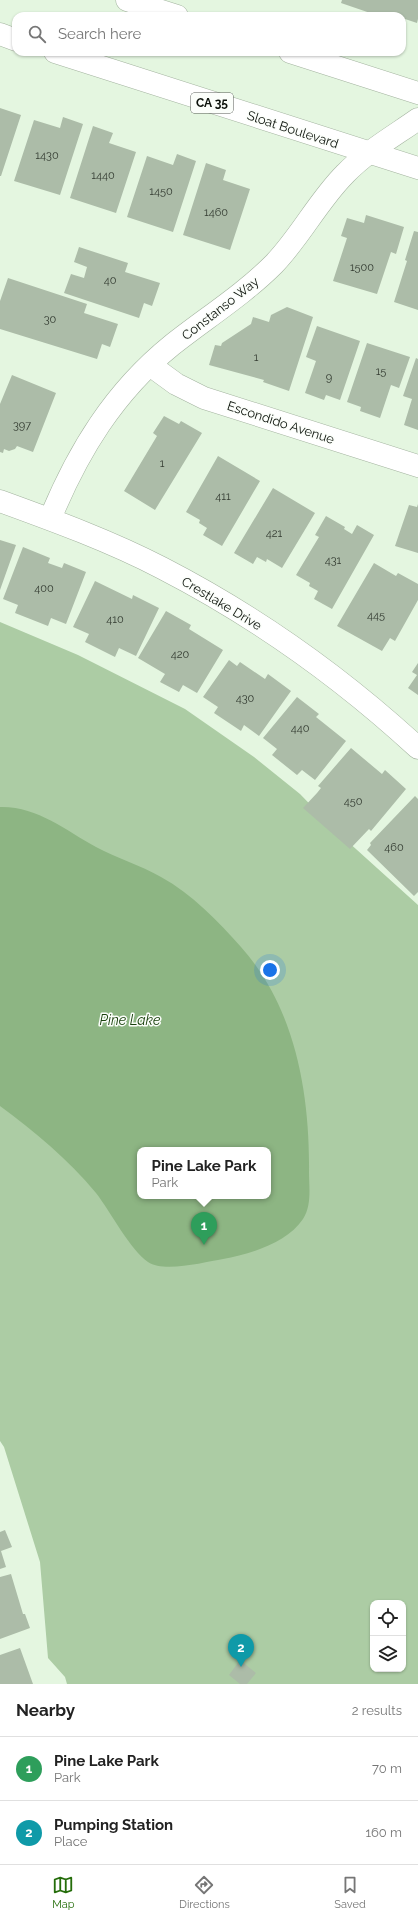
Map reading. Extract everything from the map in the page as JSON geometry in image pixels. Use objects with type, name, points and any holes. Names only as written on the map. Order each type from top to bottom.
[{"type":"street","points":[[134,1],[166,12]]},
{"type":"street","points":[[0,34],[12,38]]},
{"type":"street","name":"Sloat Boulevard","points":[[67,56],[418,168]]},
{"type":"street","points":[[302,56],[418,93]]},
{"type":"street","name":"Constanso Way","points":[[50,519],[70,475],[96,427],[130,385],[171,346],[237,297],[274,264],[293,243],[320,204],[345,173],[369,153],[418,120]]},
{"type":"street","name":"Escondido Avenue","points":[[150,365],[176,384],[204,398],[418,466]]},
{"type":"street","name":"Crestlake Drive","points":[[0,501],[91,536],[161,568],[219,600],[311,660],[356,694],[418,748]]},
{"type":"shaded area","points":[[0,622],[78,655],[185,709],[254,757],[300,794],[336,831],[418,905],[418,1684],[67,1684],[65,1677],[48,1658],[40,1562],[4,1447],[0,1441]]},
{"type":"water","name":"Pine Lake","points":[[0,807],[26,810],[50,820],[96,847],[161,877],[194,900],[223,927],[241,947],[275,996],[287,1024],[296,1052],[302,1082],[309,1142],[308,1208],[303,1219],[288,1235],[267,1246],[234,1257],[185,1266],[164,1267],[155,1265],[141,1257],[96,1193],[63,1157],[0,1106]]},
{"type":"building","points":[[342,0],[418,0],[418,19],[417,23],[406,19],[406,12],[367,12],[341,3]]},
{"type":"building","points":[[0,108],[21,115],[1,176],[0,176]]},
{"type":"building","points":[[63,117],[83,124],[60,195],[14,181],[34,120],[60,128]]},
{"type":"building","points":[[93,126],[113,133],[109,143],[136,152],[116,213],[70,198]]},
{"type":"building","points":[[177,154],[196,161],[173,232],[127,217],[147,156],[173,165]]},
{"type":"building","points":[[206,163],[226,170],[223,180],[250,189],[230,250],[183,235]]},
{"type":"building","points":[[366,215],[404,227],[396,254],[391,252],[377,294],[333,281],[347,238],[341,236],[347,218],[364,223]]},
{"type":"building","points":[[414,231],[418,232],[418,310],[394,302],[407,261],[405,260]]},
{"type":"building","points":[[79,247],[128,263],[125,272],[160,283],[152,306],[144,303],[139,318],[64,293],[71,274],[84,278],[87,267],[74,262]]},
{"type":"building","points":[[8,278],[87,304],[84,313],[118,324],[110,347],[102,344],[97,359],[0,329],[0,301]]},
{"type":"building","points":[[287,307],[313,317],[289,391],[263,382],[264,380],[209,365],[215,345],[221,346],[222,343],[251,324],[253,317],[269,322],[271,315]]},
{"type":"building","points":[[317,326],[360,341],[340,400],[326,395],[324,400],[305,393],[316,361],[306,357]]},
{"type":"building","points":[[367,343],[410,357],[399,388],[391,385],[380,418],[360,411],[361,407],[347,402]]},
{"type":"building","points":[[416,358],[418,359],[418,430],[404,425],[412,399],[403,396]]},
{"type":"building","points":[[12,375],[56,393],[33,452],[17,446],[15,449],[9,451],[4,449],[3,453],[0,452],[0,404]]},
{"type":"building","points":[[164,416],[179,424],[181,421],[202,433],[155,510],[124,491],[157,436],[153,433]]},
{"type":"building","points":[[218,456],[260,481],[222,546],[203,535],[207,528],[199,523],[200,520],[186,512]]},
{"type":"building","points":[[273,488],[315,513],[282,568],[267,559],[266,562],[257,557],[253,564],[234,553]]},
{"type":"building","points":[[418,504],[418,553],[395,546],[409,505],[417,507]]},
{"type":"building","points":[[326,516],[345,527],[344,529],[352,534],[357,525],[374,535],[332,609],[314,599],[318,591],[309,586],[310,583],[296,575],[319,537],[315,535]]},
{"type":"building","points":[[0,540],[16,545],[0,590]]},
{"type":"building","points":[[23,547],[50,558],[48,563],[62,568],[64,563],[86,572],[66,624],[51,618],[48,626],[15,613],[18,605],[3,599]]},
{"type":"building","points":[[374,563],[396,576],[398,573],[418,584],[418,600],[395,641],[390,638],[382,651],[337,626]]},
{"type":"building","points":[[95,581],[132,599],[133,595],[159,608],[136,656],[119,648],[115,657],[85,642],[89,634],[73,627]]},
{"type":"building","points":[[166,611],[191,625],[189,629],[223,650],[197,693],[183,685],[179,692],[160,682],[165,674],[138,658]]},
{"type":"building","points":[[229,660],[237,666],[240,662],[265,679],[268,674],[291,691],[259,736],[244,725],[241,731],[214,713],[218,707],[203,697]]},
{"type":"building","points":[[418,663],[418,695],[408,688],[417,675],[412,672]]},
{"type":"building","points":[[297,697],[319,714],[316,717],[346,741],[315,780],[302,770],[297,775],[272,755],[277,749],[263,738]]},
{"type":"building","points":[[351,748],[382,774],[385,770],[406,789],[371,831],[369,829],[350,849],[303,808],[321,788],[318,786]]},
{"type":"building","points":[[415,796],[418,799],[418,892],[414,896],[367,850],[371,845],[370,843]]},
{"type":"building","points":[[5,1530],[12,1547],[1,1551],[6,1567],[0,1569],[0,1532]]},
{"type":"building","points":[[11,1574],[23,1614],[25,1614],[30,1628],[0,1639],[0,1577]]},
{"type":"building","points":[[20,1648],[33,1684],[0,1684],[0,1655]]},
{"type":"building","points":[[240,1660],[256,1673],[247,1684],[240,1684],[229,1675]]},
{"type":"place","name":"Pine Lake Park","points":[[204,1245]]},
{"type":"place","name":"Pumping Station","points":[[241,1667]]}]
